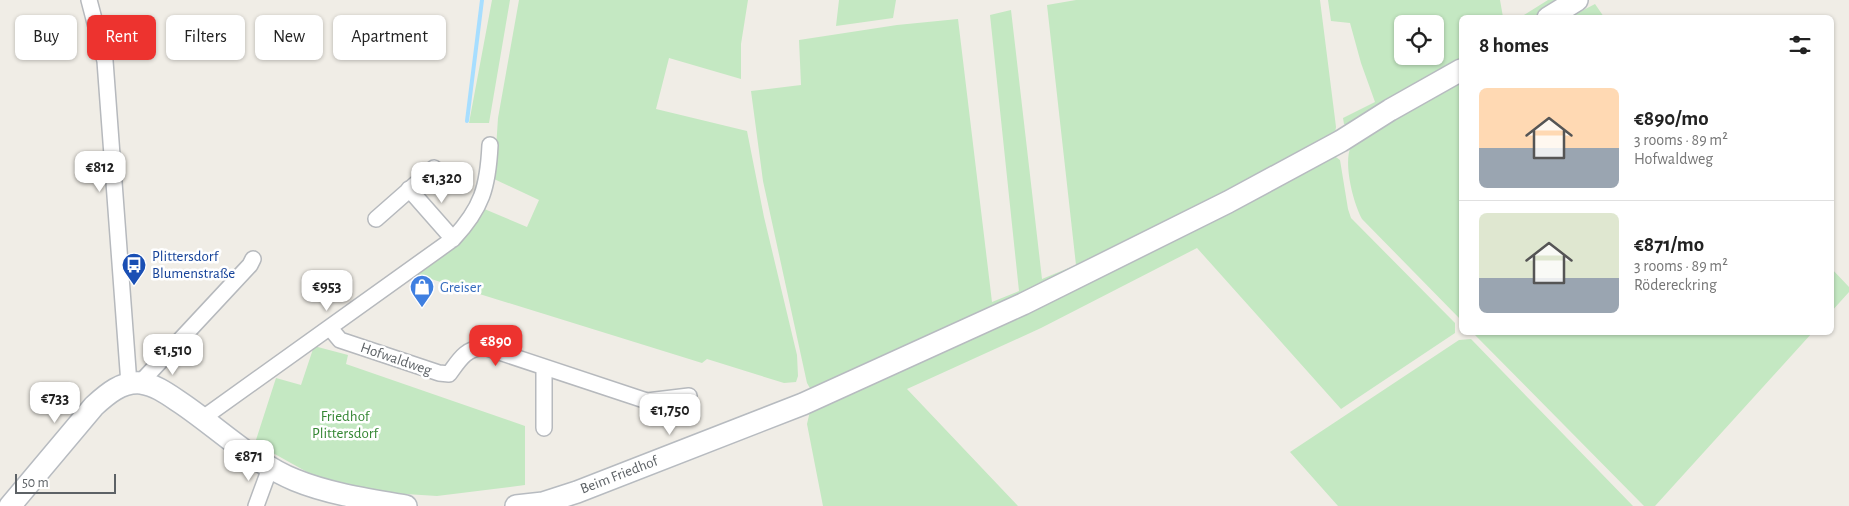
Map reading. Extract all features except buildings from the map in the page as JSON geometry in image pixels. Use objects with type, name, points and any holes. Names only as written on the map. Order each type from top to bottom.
[{"type":"main road","points":[[1553,15],[1577,0]]},
{"type":"main road","name":"Beim Friedhof","points":[[516,506],[543,503],[577,492],[803,404],[1023,304],[1228,202],[1341,141],[1390,110],[1459,71]]},
{"type":"main road","points":[[10,506],[94,406],[119,387],[135,383],[164,392],[203,418],[270,468],[296,480],[327,490],[406,506]]},
{"type":"street","points":[[89,0],[105,61],[135,383]]},
{"type":"street","points":[[203,418],[453,239],[466,224],[485,188],[489,170],[490,145]]},
{"type":"street","points":[[376,219],[434,168]]},
{"type":"street","points":[[409,189],[453,239]]},
{"type":"street","points":[[135,383],[250,265],[253,259]]},
{"type":"street","name":"Hofwaldweg","points":[[330,328],[340,340],[439,373],[449,374],[464,354],[474,348],[484,347],[647,401],[689,396]]},
{"type":"street","points":[[544,367],[544,428]]},
{"type":"street","points":[[256,506],[270,468]]},
{"type":"green space","points":[[492,0],[510,0],[489,123],[469,123]]},
{"type":"green space","points":[[519,0],[748,0],[741,44],[741,79],[669,58],[656,109],[747,131],[764,217],[797,355],[798,376],[796,382],[784,383],[707,359],[702,363],[415,274],[482,208],[527,227],[539,200],[494,179],[498,118]]},
{"type":"green space","points":[[839,0],[896,0],[893,18],[836,26]]},
{"type":"green space","points":[[1076,0],[1320,0],[1336,127],[1335,133],[1331,138],[1076,270],[811,390],[807,383],[763,181],[751,91],[801,85],[799,40],[897,25],[958,19],[992,302],[1019,291],[990,15],[1011,10],[1042,279],[1076,265],[1047,5]]},
{"type":"green space","points":[[1328,0],[1500,0],[1503,15],[1459,15],[1459,64],[1350,128],[1344,124],[1343,118],[1375,102],[1361,63],[1350,23],[1331,21]]},
{"type":"green space","points":[[1548,0],[1567,0],[1541,15],[1524,15]]},
{"type":"green space","points":[[1595,4],[1603,15],[1574,15]]},
{"type":"green space","points":[[1459,82],[1459,318],[1362,219],[1355,203],[1350,182],[1348,162],[1351,146]]},
{"type":"green space","points":[[1333,155],[1340,160],[1351,218],[1455,323],[1455,333],[1341,409],[1197,248],[1041,328],[907,389],[1018,506],[823,506],[807,424],[810,411]]},
{"type":"green space","points":[[1834,271],[1849,287],[1849,292],[1834,309]]},
{"type":"green space","points":[[1475,335],[1810,335],[1655,506],[1644,506]]},
{"type":"green space","points":[[1471,339],[1633,506],[1338,506],[1290,452],[1459,340]]},
{"type":"green space","name":"Friedhof Plittersdorf","points":[[314,346],[348,355],[346,364],[525,426],[525,485],[437,496],[374,492],[316,477],[255,443],[276,378],[301,385]]},
{"type":"waterway","points":[[467,121],[482,0]]},
{"type":"place","name":"Plittersdorf Blumenstraße","points":[[134,286]]},
{"type":"place","name":"Greiser","points":[[422,308]]}]
